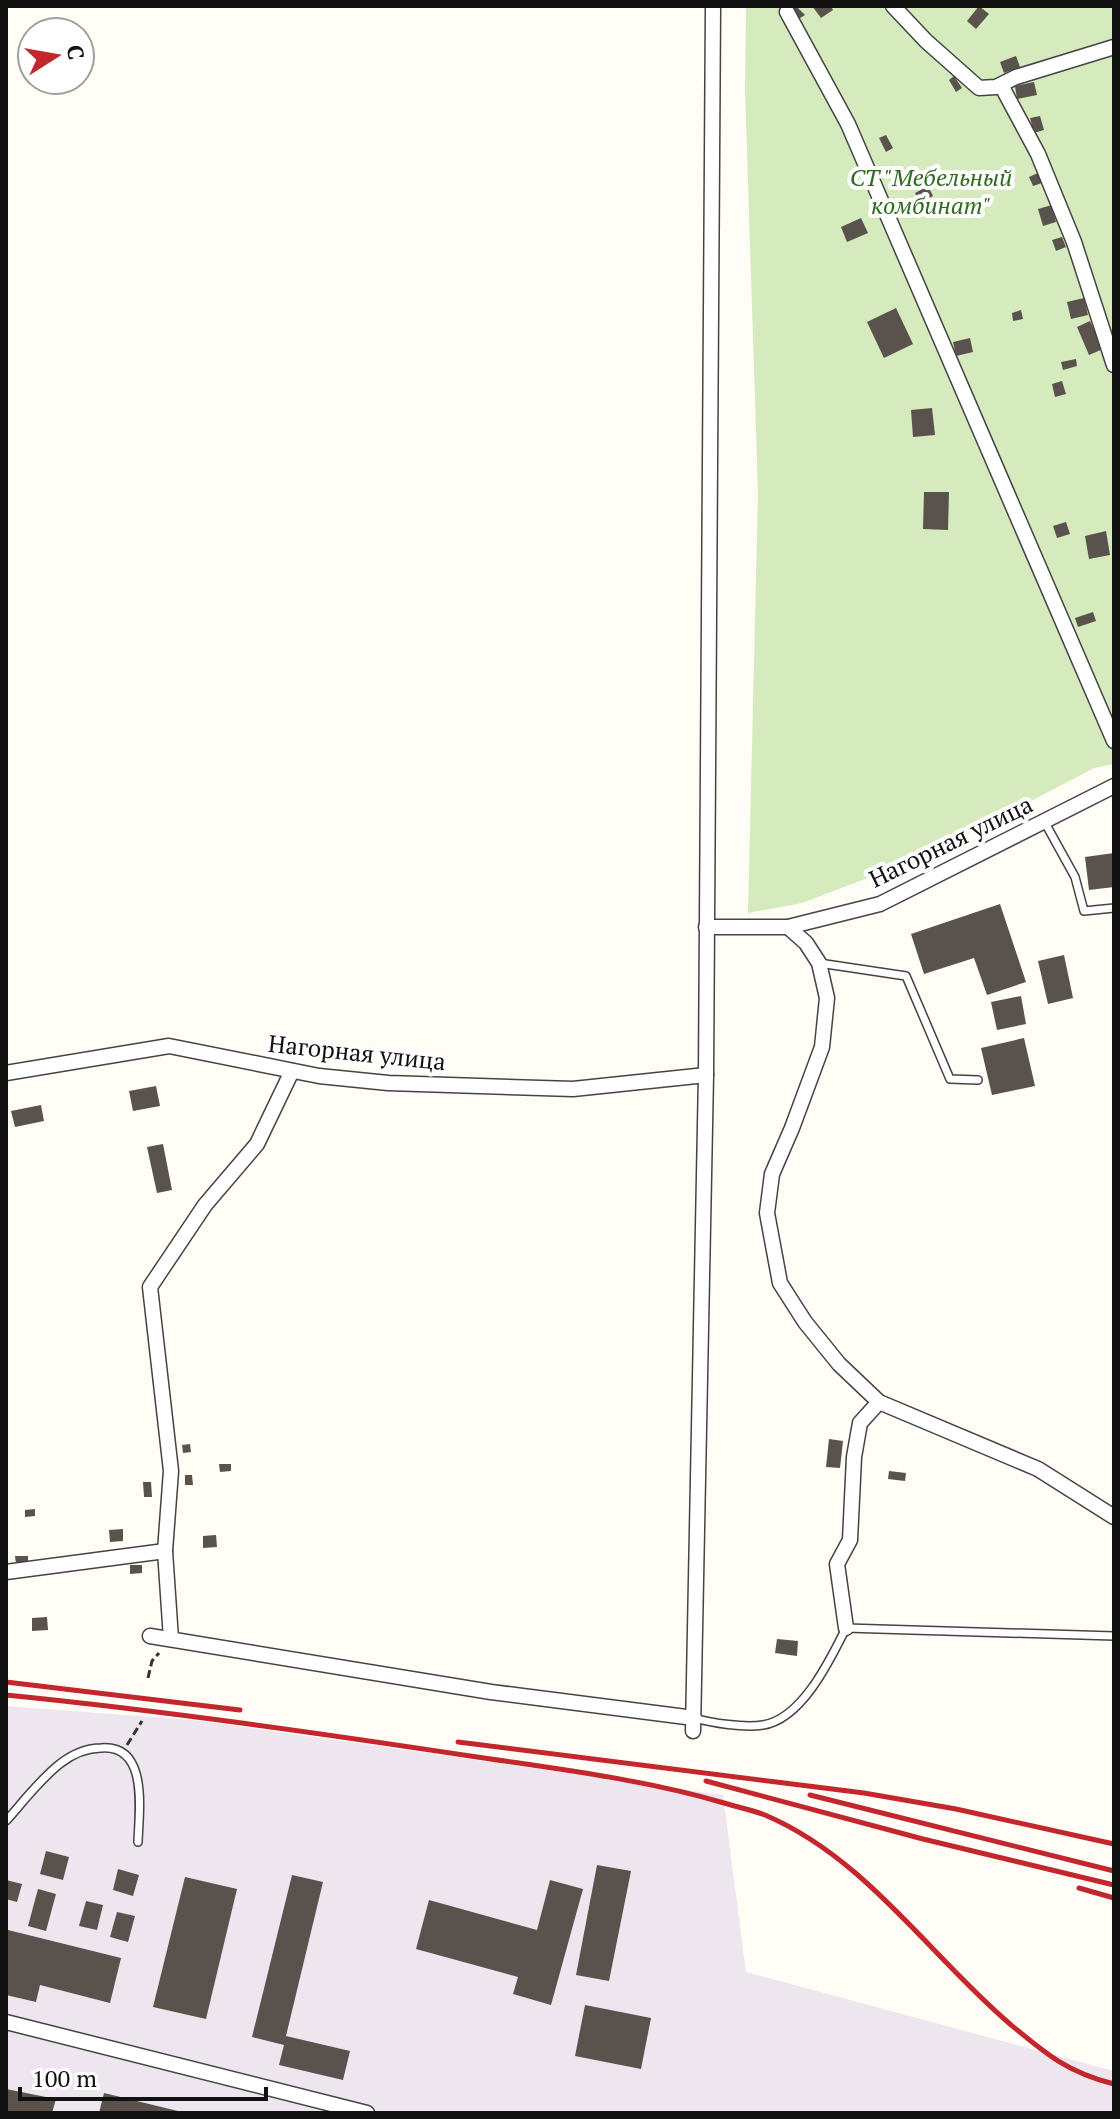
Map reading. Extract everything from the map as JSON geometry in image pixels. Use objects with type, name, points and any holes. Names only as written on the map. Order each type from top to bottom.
[{"type":"street","points":[[150,1636],[694,1724],[706,1075],[713,6]]},
{"type":"street","points":[[893,6],[926,41],[979,88],[996,87],[1062,61],[1114,47]]},
{"type":"street","points":[[787,12],[848,124],[1114,741]]},
{"type":"street","points":[[1001,85],[1038,154],[1074,242],[1114,365]]},
{"type":"street","name":"Нагорная улица","points":[[706,927],[788,927],[880,904],[1114,786]]},
{"type":"street","points":[[788,927],[806,943],[819,963],[827,998],[822,1047],[772,1174],[767,1213],[780,1283],[805,1322],[839,1364],[879,1402],[1038,1469],[1114,1517]]},
{"type":"street","name":"Нагорная улица","points":[[6,1073],[169,1046],[292,1071],[388,1083],[573,1089],[706,1075]]},
{"type":"street","points":[[171,1639],[165,1551],[171,1471],[150,1287],[205,1205],[257,1144],[292,1071]]},
{"type":"street","points":[[846,1628],[837,1564],[850,1540],[854,1457],[860,1423],[879,1402]]},
{"type":"street","points":[[6,1572],[165,1551]]},
{"type":"street","points":[[6,2022],[367,2113]]},
{"type":"lane","points":[[1044,821],[1075,877],[1084,911],[1114,908]]},
{"type":"lane","points":[[819,963],[906,976],[950,1079],[978,1080]]},
{"type":"lane","points":[[694,1724],[764,1725],[794,1710],[823,1671],[846,1628],[1114,1636]]},
{"type":"lane","points":[[6,1821],[58,1764],[89,1749],[111,1747],[122,1753],[135,1769],[139,1783],[138,1842]]},
{"type":"path","points":[[148,1678],[152,1661],[171,1639]]},
{"type":"path","points":[[122,1753],[142,1721]]},
{"type":"shaded area","points":[[6,1706],[194,1720],[723,1795],[746,1972],[1114,2071],[1114,2113],[6,2113]]},
{"type":"green space","name":"СТ \"Мебельный комбинат\"","points":[[746,6],[1114,6],[1114,764],[1094,768],[928,855],[802,903],[748,913],[758,493],[745,90]]},
{"type":"building","points":[[796,6],[805,15],[797,20],[790,10]]},
{"type":"building","points":[[812,6],[831,6],[833,10],[821,18]]},
{"type":"building","points":[[979,6],[989,14],[976,29],[967,21]]},
{"type":"building","points":[[1016,56],[1020,67],[1004,73],[1000,62]]},
{"type":"building","points":[[954,76],[962,88],[956,92],[949,80]]},
{"type":"building","points":[[1034,82],[1037,95],[1017,99],[1015,86]]},
{"type":"building","points":[[1040,116],[1044,130],[1034,133],[1030,118]]},
{"type":"building","points":[[886,135],[893,148],[886,152],[879,138]]},
{"type":"building","points":[[1038,173],[1042,183],[1033,186],[1029,177]]},
{"type":"building","points":[[928,186],[933,196],[920,203],[915,193]]},
{"type":"building","points":[[1052,205],[1056,222],[1043,226],[1038,209]]},
{"type":"building","points":[[861,218],[868,233],[847,242],[841,227]]},
{"type":"building","points":[[1062,237],[1066,247],[1056,251],[1052,240]]},
{"type":"building","points":[[1084,298],[1088,315],[1071,319],[1067,302]]},
{"type":"building","points":[[896,308],[913,344],[884,358],[867,322]]},
{"type":"building","points":[[1021,310],[1023,319],[1013,321],[1012,313]]},
{"type":"building","points":[[1090,321],[1103,349],[1089,355],[1077,327]]},
{"type":"building","points":[[970,338],[973,352],[956,356],[953,342]]},
{"type":"building","points":[[1076,359],[1077,366],[1063,370],[1061,362]]},
{"type":"building","points":[[1062,381],[1066,394],[1055,397],[1052,384]]},
{"type":"building","points":[[932,408],[935,435],[913,437],[911,410]]},
{"type":"building","points":[[924,492],[949,492],[948,530],[923,529]]},
{"type":"building","points":[[1066,522],[1070,534],[1057,538],[1053,526]]},
{"type":"building","points":[[1106,531],[1110,555],[1089,559],[1085,536]]},
{"type":"building","points":[[1093,612],[1096,621],[1078,627],[1075,618]]},
{"type":"building","points":[[1114,853],[1114,887],[1089,890],[1085,857]]},
{"type":"building","points":[[1000,904],[1026,982],[987,995],[974,958],[924,974],[911,934]]},
{"type":"building","points":[[1064,955],[1073,998],[1048,1004],[1038,961]]},
{"type":"building","points":[[1021,996],[1026,1024],[997,1030],[991,1002]]},
{"type":"building","points":[[1024,1038],[1035,1086],[992,1095],[981,1048]]},
{"type":"building","points":[[156,1086],[160,1106],[133,1111],[129,1091]]},
{"type":"building","points":[[41,1105],[44,1121],[15,1127],[11,1111]]},
{"type":"building","points":[[163,1144],[172,1190],[157,1193],[147,1147]]},
{"type":"building","points":[[829,1439],[843,1441],[840,1468],[826,1467]]},
{"type":"building","points":[[190,1444],[191,1452],[183,1453],[182,1445]]},
{"type":"building","points":[[219,1464],[231,1464],[231,1471],[220,1472]]},
{"type":"building","points":[[889,1471],[906,1473],[905,1481],[888,1479]]},
{"type":"building","points":[[185,1475],[192,1475],[193,1485],[185,1485]]},
{"type":"building","points":[[143,1482],[151,1482],[152,1497],[144,1497]]},
{"type":"building","points":[[35,1509],[35,1516],[25,1517],[25,1510]]},
{"type":"building","points":[[123,1529],[123,1541],[110,1542],[109,1530]]},
{"type":"building","points":[[216,1535],[217,1547],[203,1548],[203,1536]]},
{"type":"building","points":[[15,1556],[28,1556],[28,1563],[16,1564]]},
{"type":"building","points":[[130,1565],[142,1565],[142,1573],[130,1574]]},
{"type":"building","points":[[47,1617],[48,1630],[32,1631],[32,1618]]},
{"type":"building","points":[[777,1639],[798,1641],[797,1656],[775,1653]]},
{"type":"building","points":[[46,1851],[69,1857],[63,1880],[40,1874]]},
{"type":"building","points":[[597,1865],[631,1871],[609,1981],[576,1975]]},
{"type":"building","points":[[118,1869],[139,1875],[133,1896],[113,1890]]},
{"type":"building","points":[[292,1875],[323,1882],[286,2036],[350,2051],[343,2080],[279,2065],[284,2045],[252,2037]]},
{"type":"building","points":[[185,1877],[237,1889],[206,2019],[153,2007]]},
{"type":"building","points":[[6,1880],[22,1884],[17,1902],[6,1899]]},
{"type":"building","points":[[550,1880],[583,1889],[551,2005],[513,1994],[518,1977],[416,1949],[429,1900],[537,1930]]},
{"type":"building","points":[[38,1889],[56,1894],[46,1931],[28,1926]]},
{"type":"building","points":[[86,1901],[103,1905],[97,1930],[79,1926]]},
{"type":"building","points":[[117,1912],[135,1916],[128,1942],[110,1937]]},
{"type":"building","points":[[8,1930],[121,1958],[110,2003],[40,1985],[36,2002],[6,1995]]},
{"type":"building","points":[[585,2005],[651,2018],[641,2069],[575,2056]]},
{"type":"building","points":[[6,2089],[56,2099],[52,2113],[6,2113]]},
{"type":"building","points":[[104,2093],[182,2112],[182,2113],[99,2113]]},
{"type":"railway","points":[[6,1682],[240,1710]]},
{"type":"railway","points":[[6,1695],[126,1708],[575,1771],[665,1788],[760,1813],[801,1833],[866,1882],[980,1997],[1035,2044],[1070,2068],[1114,2084]]},
{"type":"railway","points":[[458,1742],[864,1793],[956,1809],[1114,1844]]},
{"type":"railway","points":[[706,1781],[923,1839],[1114,1885]]},
{"type":"railway","points":[[810,1795],[1114,1871]]},
{"type":"railway","points":[[1079,1888],[1114,1898]]}]
